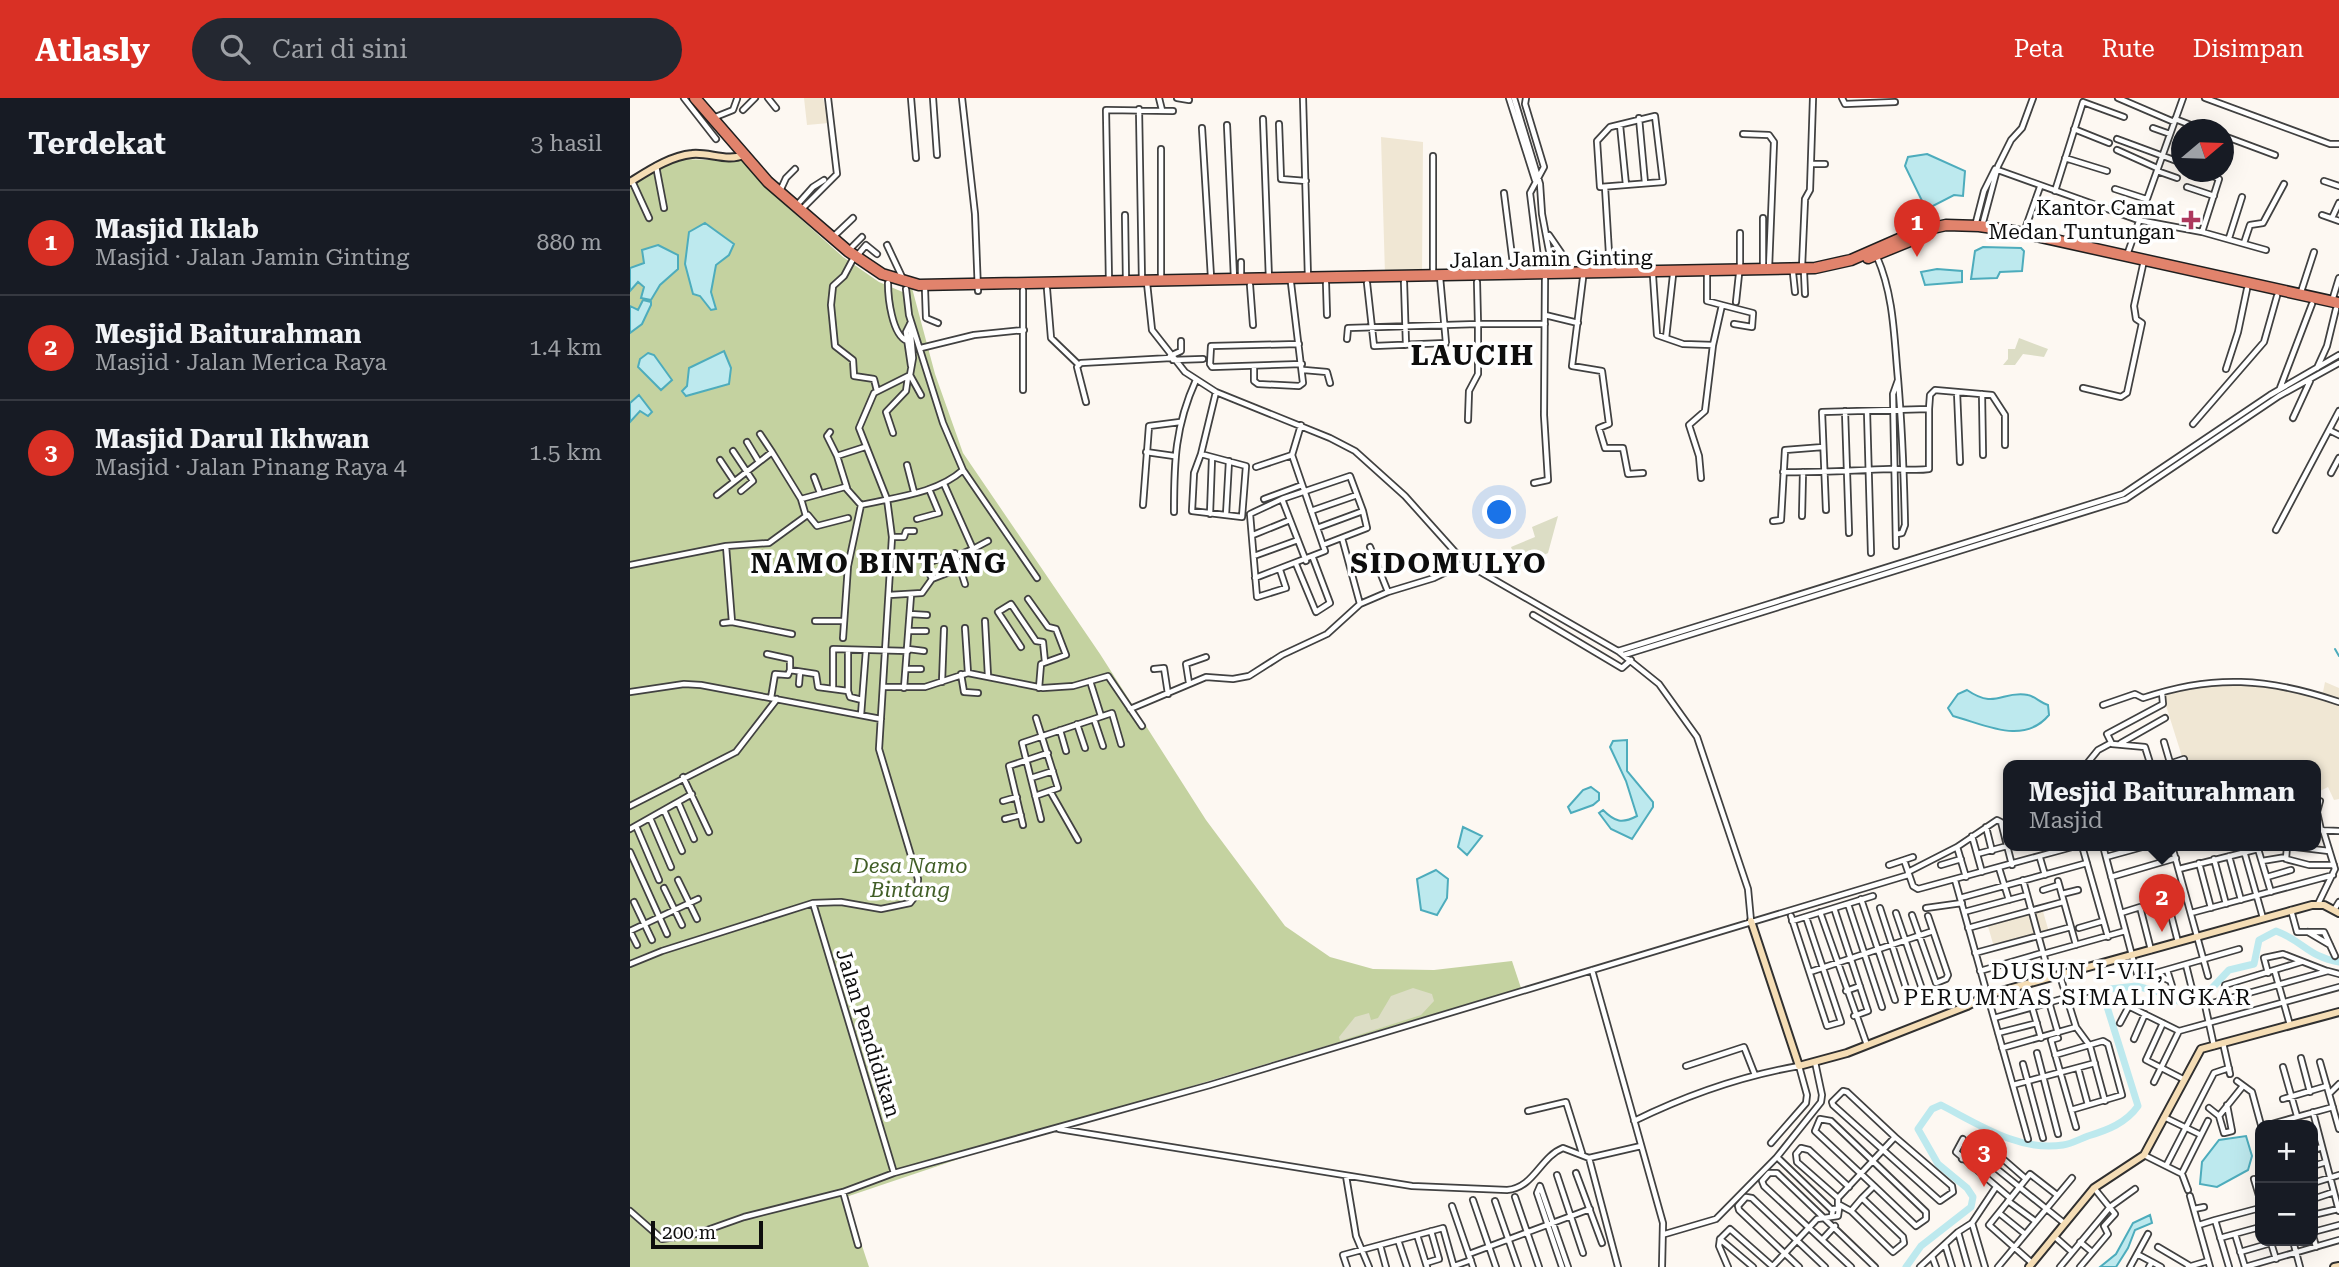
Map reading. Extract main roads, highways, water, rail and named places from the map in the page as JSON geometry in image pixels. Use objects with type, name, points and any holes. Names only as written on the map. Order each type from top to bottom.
[{"type":"highway","name":"Jalan Jamin Ginting","points":[[695,98],[743,155],[852,257],[905,286],[1023,290],[1269,279],[1514,275],[1583,278],[1707,275],[1765,270],[1832,270],[1929,233],[1978,228],[2127,258],[2337,306]]},
{"type":"highway","name":"Jalan Jamin Ginting","points":[[798,207],[852,257],[888,283],[925,290],[1211,281],[1367,283],[1438,278],[1477,282],[1569,273],[1740,272]]},
{"type":"highway","name":"Jalan Jamin Ginting","points":[[1800,271],[1839,264],[1923,230],[1946,225],[2024,233],[2127,258],[2143,265],[2312,304],[2337,306]]},
{"type":"water","points":[[1927,154],[1965,171],[1963,196],[1954,195],[1931,207],[1924,205],[1905,166],[1908,157]]},
{"type":"water","points":[[705,223],[734,244],[729,255],[716,265],[711,292],[716,309],[711,310],[700,296],[693,294],[685,264],[689,232]]},
{"type":"water","points":[[658,245],[678,255],[678,269],[660,285],[651,300],[641,298],[644,287],[638,282],[630,291],[630,268],[644,263],[642,250]]},
{"type":"water","points":[[1983,247],[2021,248],[2024,251],[2022,271],[2000,272],[1997,278],[1971,279],[1975,251]]},
{"type":"water","points":[[1937,269],[1962,271],[1962,282],[1925,285],[1921,272]]},
{"type":"water","points":[[643,300],[651,302],[651,305],[642,324],[630,333],[630,306],[638,310]]},
{"type":"water","points":[[724,351],[731,368],[729,384],[686,396],[682,391],[687,386],[689,368]]},
{"type":"water","points":[[648,353],[654,355],[672,380],[661,390],[638,367],[640,359]]},
{"type":"water","points":[[639,395],[652,412],[648,416],[640,411],[630,422],[630,403]]},
{"type":"water","points":[[1967,690],[1985,699],[2019,694],[2030,696],[2048,705],[2049,715],[2039,724],[2015,731],[1953,716],[1948,708],[1958,694]]},
{"type":"water","points":[[1627,740],[1627,771],[1653,802],[1653,807],[1632,839],[1611,829],[1599,813],[1603,810],[1619,820],[1637,816],[1626,781],[1610,747],[1613,741]]},
{"type":"water","points":[[1591,787],[1599,793],[1599,800],[1571,813],[1568,807],[1583,790]]},
{"type":"water","points":[[1463,827],[1482,836],[1467,855],[1458,847]]},
{"type":"water","points":[[1436,870],[1448,879],[1447,898],[1437,915],[1421,910],[1417,879]]},
{"type":"water","points":[[2246,1136],[2252,1156],[2248,1170],[2217,1187],[2200,1184],[2202,1162],[2219,1140]]},
{"type":"water","points":[[2150,1215],[2152,1223],[2135,1230],[2116,1267],[2100,1267],[2116,1254],[2133,1223]]},
{"type":"waterway","points":[[2335,649],[2339,656]]},
{"type":"waterway","points":[[1906,1267],[1921,1246],[1971,1207],[1973,1197],[1967,1188],[1938,1164],[1918,1129],[1932,1109],[1941,1105],[1999,1135],[2031,1144],[2047,1146],[2072,1143],[2116,1125],[2138,1106],[2104,997],[2110,989],[2136,986],[2163,993],[2184,1004],[2199,1002],[2229,970],[2254,964],[2259,940],[2276,931],[2313,953],[2339,962]]},
{"type":"place","name":"Kantor Camat Medan Tuntungan","points":[[2191,220]]},
{"type":"place","name":"Masjid Iklab","points":[[1917,257]]},
{"type":"place","name":"Mesjid Baiturahman","points":[[2162,932]]},
{"type":"place","name":"Masjid Darul Ikhwan","points":[[1984,1187]]},
{"type":"district","name":"LAUCIH","points":[[1473,355]]},
{"type":"district","name":"NAMO BINTANG","points":[[879,563]]},
{"type":"district","name":"SIDOMULYO","points":[[1449,563]]},
{"type":"district","name":"DUSUN I-VII, PERUMNAS SIMALINGKAR","points":[[2078,984]]},
{"type":"park label","name":"Desa Namo Bintang","points":[[910,878]]}]
